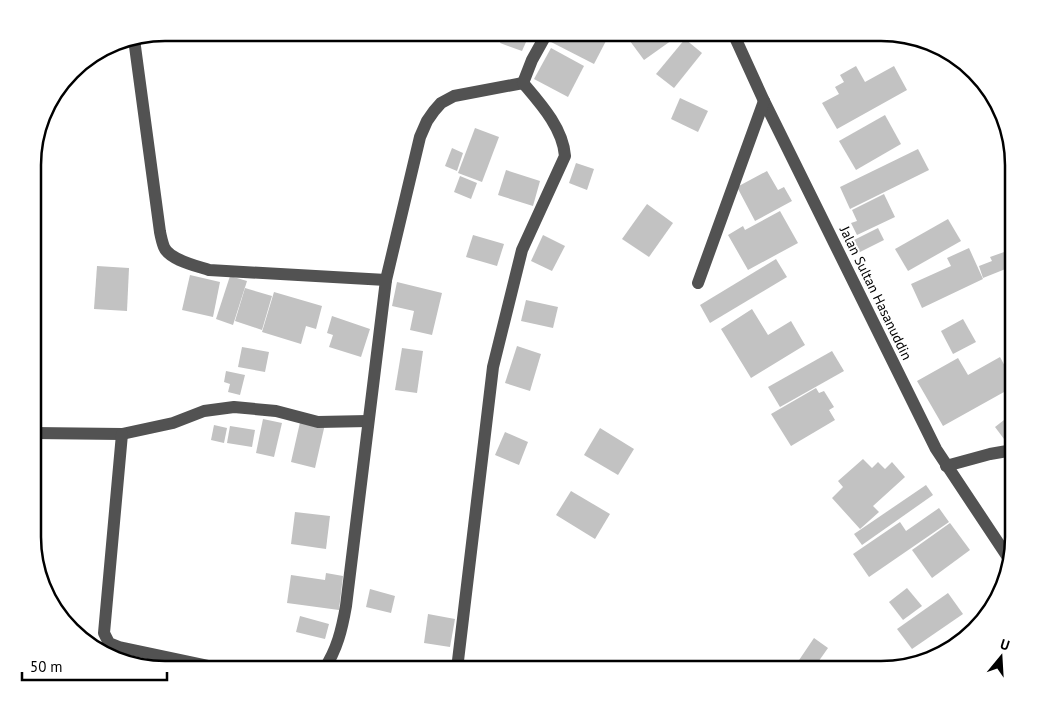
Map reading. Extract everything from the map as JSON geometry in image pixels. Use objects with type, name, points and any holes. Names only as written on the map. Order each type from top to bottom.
[{"type":"street","points":[[523,82],[542,41]]},
{"type":"street","name":"Jalan Sultan Hasanuddin","points":[[736,41],[936,449],[1003,551]]},
{"type":"street","points":[[135,45],[160,232],[164,248],[168,253],[181,261],[209,270],[386,280]]},
{"type":"street","points":[[329,661],[342,629],[346,606],[386,280],[420,136],[430,116],[442,104],[454,96],[523,82]]},
{"type":"street","points":[[458,661],[493,367],[522,250],[565,156],[563,144],[555,126],[523,82]]},
{"type":"street","points":[[698,283],[764,101]]},
{"type":"street","points":[[41,434],[122,434],[173,422],[204,411],[234,406],[276,411],[318,422],[368,421]]},
{"type":"street","points":[[122,434],[104,633],[108,643],[184,661]]},
{"type":"street","points":[[946,466],[1004,452]]},
{"type":"building","points":[[526,41],[522,51],[500,43],[501,42]]},
{"type":"building","points":[[551,41],[606,41],[594,64]]},
{"type":"building","points":[[630,41],[670,41],[644,60]]},
{"type":"building","points":[[683,41],[688,41],[702,53],[674,88],[656,74]]},
{"type":"building","points":[[551,48],[584,66],[568,97],[534,79]]},
{"type":"building","points":[[856,66],[865,82],[894,66],[907,90],[837,129],[822,103],[839,94],[835,87],[844,82],[840,75]]},
{"type":"building","points":[[680,98],[708,111],[698,132],[671,119]]},
{"type":"building","points":[[885,115],[901,144],[856,170],[839,141]]},
{"type":"building","points":[[475,128],[499,137],[482,182],[458,173]]},
{"type":"building","points":[[452,148],[463,153],[457,171],[445,166]]},
{"type":"building","points":[[918,149],[929,170],[850,209],[840,187]]},
{"type":"building","points":[[576,163],[594,169],[587,190],[569,183]]},
{"type":"building","points":[[506,170],[540,181],[533,206],[498,195]]},
{"type":"building","points":[[767,171],[778,190],[784,187],[792,201],[755,221],[737,187]]},
{"type":"building","points":[[460,176],[477,183],[471,199],[454,192]]},
{"type":"building","points":[[884,194],[895,217],[857,235],[851,223],[857,221],[852,210]]},
{"type":"building","points":[[647,204],[673,223],[649,257],[622,239]]},
{"type":"building","points":[[780,211],[798,243],[748,270],[728,235],[743,226],[745,230]]},
{"type":"building","points":[[948,219],[961,241],[908,271],[895,249]]},
{"type":"building","points":[[878,228],[884,240],[858,253],[852,241]]},
{"type":"building","points":[[473,235],[504,244],[497,266],[466,257]]},
{"type":"building","points":[[543,235],[565,246],[552,271],[531,261]]},
{"type":"building","points":[[969,248],[983,279],[922,308],[911,284],[951,266],[947,258]]},
{"type":"building","points":[[1004,252],[1004,270],[983,278],[979,266],[992,261],[990,257]]},
{"type":"building","points":[[776,259],[787,277],[710,323],[700,305]]},
{"type":"building","points":[[97,266],[129,268],[127,311],[94,309]]},
{"type":"building","points":[[190,275],[220,282],[213,317],[182,310]]},
{"type":"building","points":[[230,276],[247,281],[233,325],[216,319]]},
{"type":"building","points":[[397,282],[442,293],[432,335],[410,330],[414,311],[392,306]]},
{"type":"building","points":[[245,288],[272,296],[262,330],[235,321]]},
{"type":"building","points":[[274,292],[322,306],[316,329],[306,326],[301,344],[262,332]]},
{"type":"building","points":[[526,300],[558,307],[553,328],[521,321]]},
{"type":"building","points":[[752,309],[768,335],[791,321],[805,345],[751,378],[721,329]]},
{"type":"building","points":[[332,316],[370,329],[361,357],[329,347],[333,335],[327,333]]},
{"type":"building","points":[[963,319],[976,342],[953,354],[941,331]]},
{"type":"building","points":[[517,346],[541,354],[530,391],[505,383]]},
{"type":"building","points":[[242,347],[269,352],[265,372],[238,367]]},
{"type":"building","points":[[402,348],[423,351],[417,393],[395,390]]},
{"type":"building","points":[[832,351],[844,371],[780,407],[768,387]]},
{"type":"building","points":[[1000,357],[1004,364],[1004,392],[943,426],[917,381],[958,358],[968,375]]},
{"type":"building","points":[[226,371],[245,375],[240,395],[228,392],[230,384],[224,382]]},
{"type":"building","points":[[816,388],[819,393],[824,391],[834,407],[829,410],[835,420],[791,446],[771,414]]},
{"type":"building","points":[[301,418],[325,424],[315,468],[291,462]]},
{"type":"building","points":[[263,419],[282,423],[274,457],[256,453]]},
{"type":"building","points":[[1004,420],[1004,439],[995,427]]},
{"type":"building","points":[[214,425],[227,428],[224,443],[211,440]]},
{"type":"building","points":[[230,426],[255,430],[252,447],[227,443]]},
{"type":"building","points":[[600,428],[634,449],[618,475],[584,455]]},
{"type":"building","points":[[505,432],[528,442],[519,465],[495,455]]},
{"type":"building","points":[[863,459],[872,468],[878,462],[885,469],[892,462],[905,477],[873,506],[879,512],[860,529],[832,498],[843,487],[838,481]]},
{"type":"building","points":[[926,485],[933,495],[862,545],[854,534]]},
{"type":"building","points":[[571,491],[610,514],[595,539],[556,515]]},
{"type":"building","points":[[939,508],[949,522],[869,577],[853,554],[900,522],[906,531]]},
{"type":"building","points":[[295,512],[330,516],[326,549],[291,544]]},
{"type":"building","points":[[950,523],[970,550],[932,578],[912,550]]},
{"type":"building","points":[[326,573],[343,576],[339,610],[287,603],[291,575],[325,580]]},
{"type":"building","points":[[907,588],[922,606],[903,620],[889,602]]},
{"type":"building","points":[[370,589],[395,596],[391,613],[366,607]]},
{"type":"building","points":[[948,593],[963,614],[912,649],[897,629]]},
{"type":"building","points":[[428,614],[455,619],[450,647],[424,643]]},
{"type":"building","points":[[300,616],[329,624],[325,639],[296,632]]},
{"type":"building","points":[[814,638],[828,648],[819,660],[799,660]]}]
